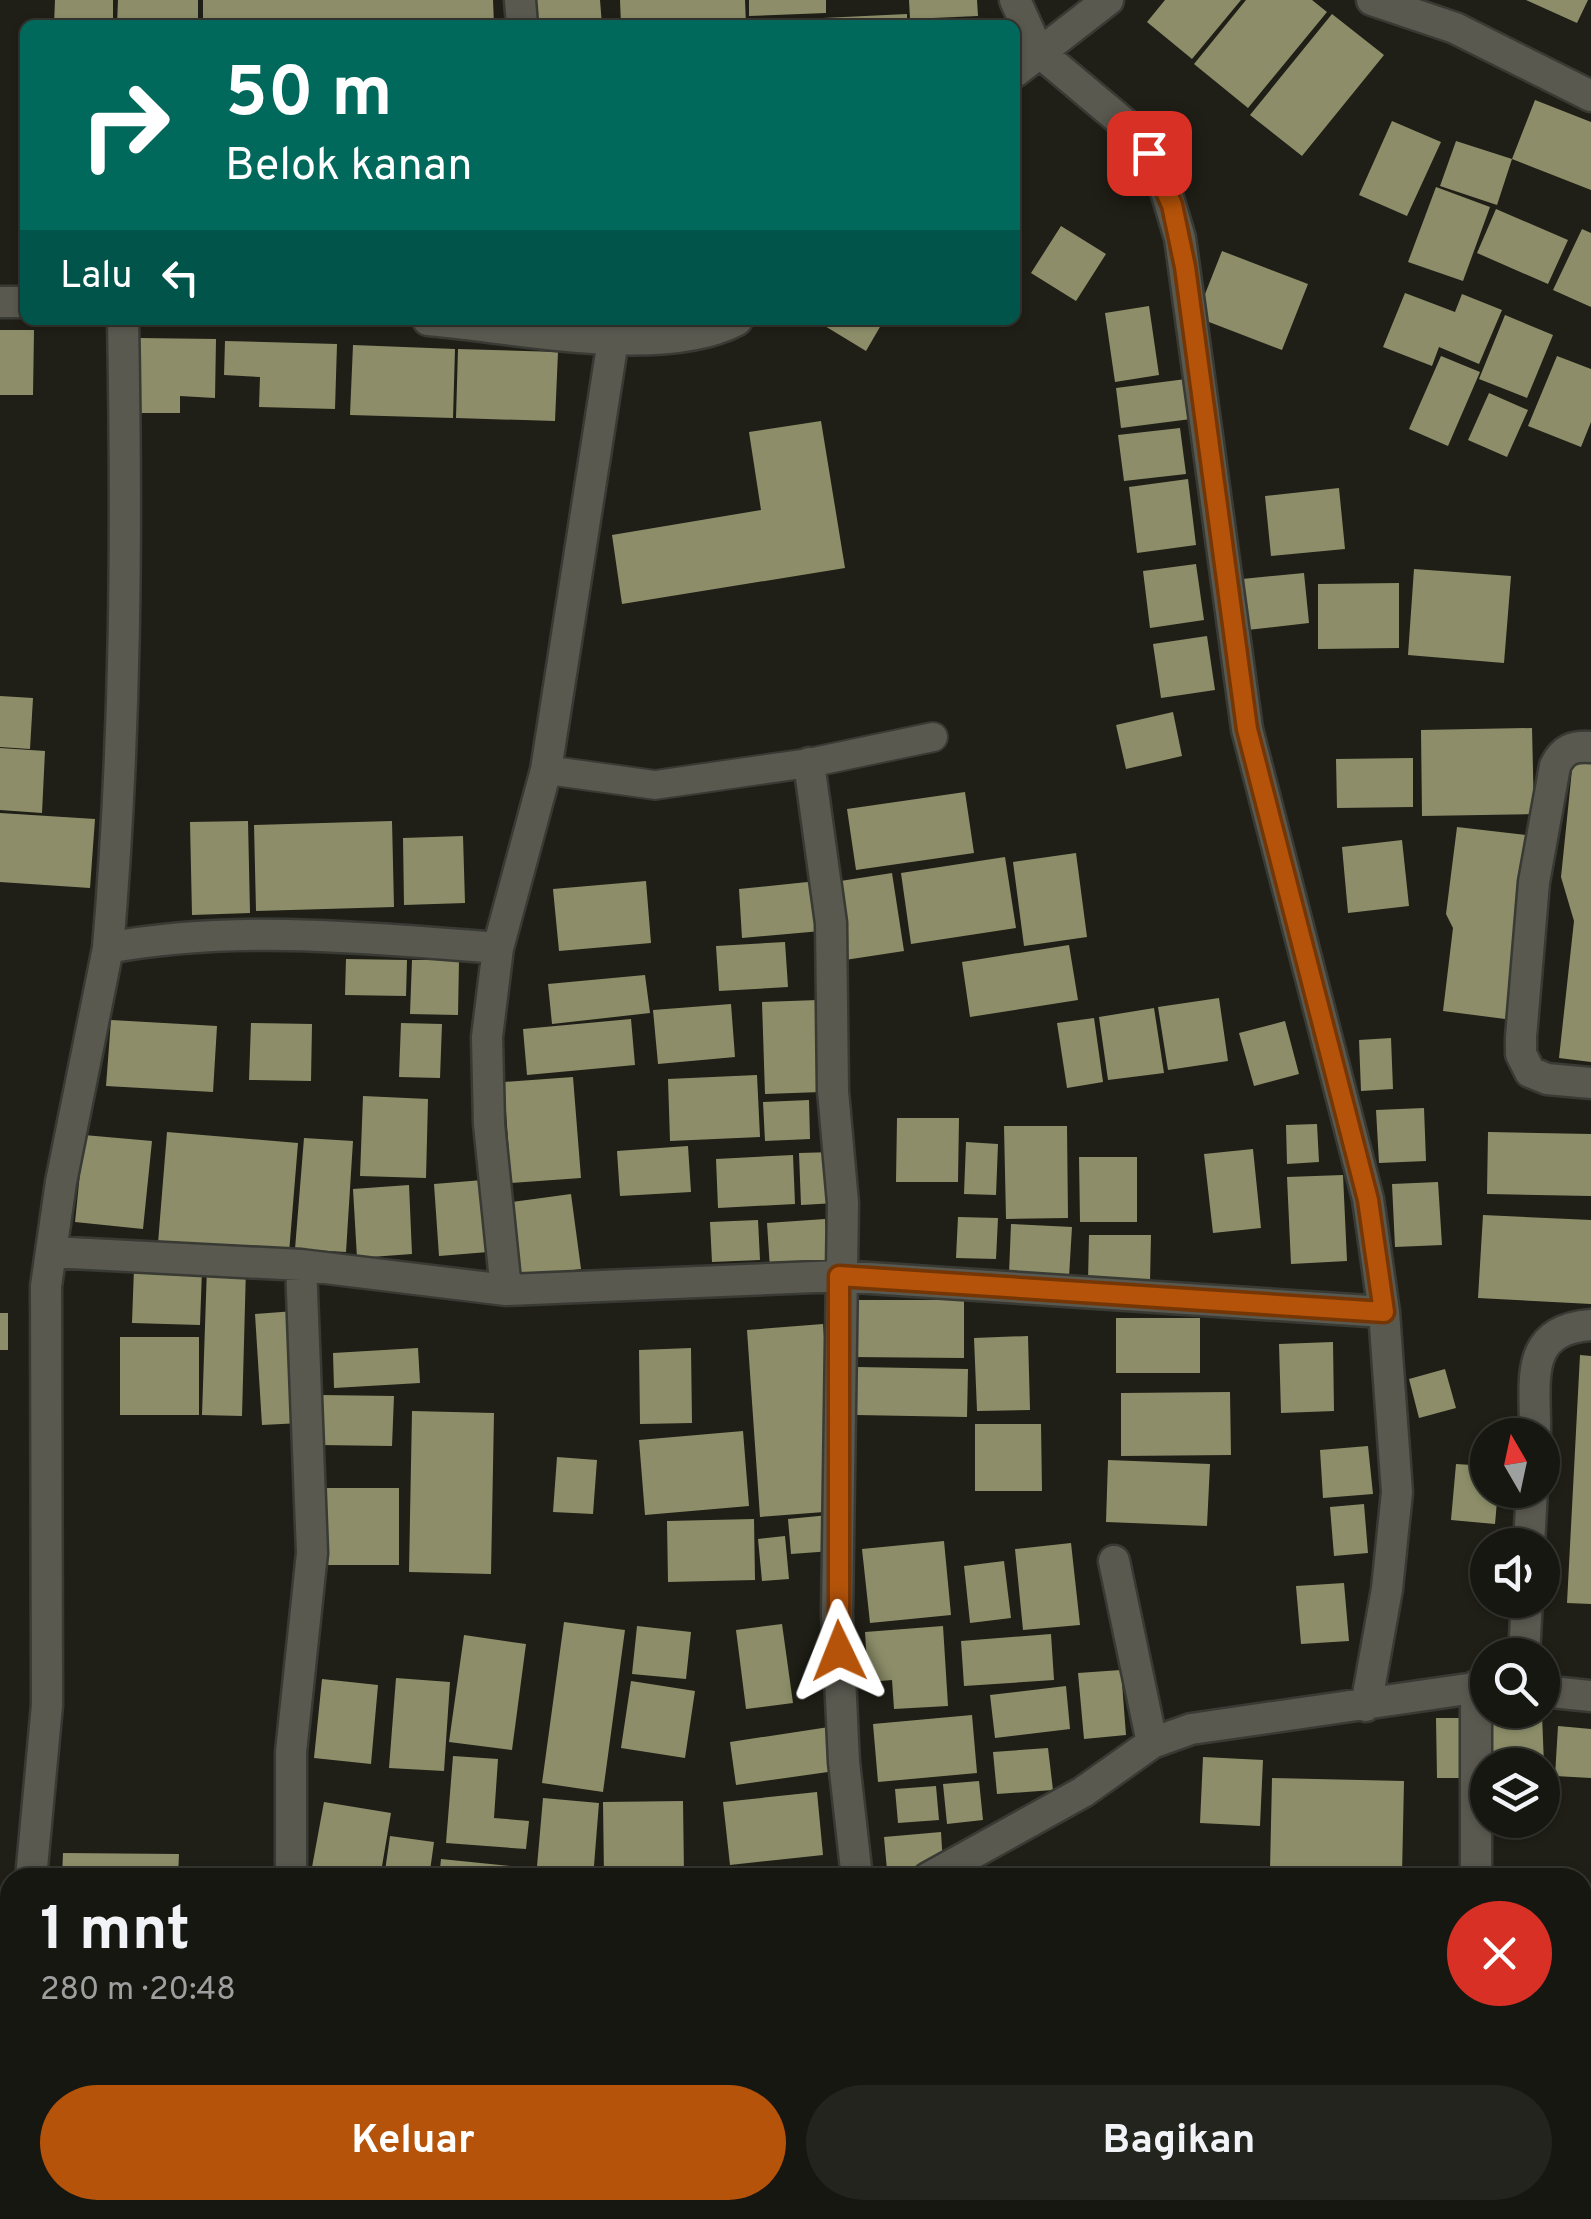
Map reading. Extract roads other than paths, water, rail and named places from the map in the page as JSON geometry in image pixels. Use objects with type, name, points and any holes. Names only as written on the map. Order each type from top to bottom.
[{"type":"street","points":[[1015,0],[1038,51],[1138,135],[1160,171],[1172,205],[1195,325],[1247,729],[1368,1200],[1384,1312],[1396,1492],[1387,1589],[1366,1706]]},
{"type":"street","points":[[1020,67],[1108,0]]},
{"type":"street","points":[[1372,0],[1404,6],[1591,96]]},
{"type":"street","points":[[33,1868],[47,1705],[46,1286],[108,948],[123,773],[127,531],[123,325]]},
{"type":"street","points":[[537,325],[612,340],[658,340],[728,325]]},
{"type":"street","points":[[506,1290],[488,1124],[487,1037],[498,948],[546,770],[612,340]]},
{"type":"street","points":[[1591,747],[1576,746],[1555,766],[1534,882],[1521,1054],[1530,1072],[1548,1079],[1591,1083]]},
{"type":"street","points":[[809,762],[831,923],[834,1091],[843,1203],[837,1614],[844,1762],[856,1868]]},
{"type":"street","points":[[108,948],[222,938],[360,937],[498,948]]},
{"type":"street","points":[[51,1252],[301,1265],[506,1290],[839,1276],[1384,1312]]},
{"type":"street","points":[[291,1868],[291,1752],[312,1553],[301,1265]]},
{"type":"street","points":[[1535,1418],[1537,1360],[1545,1340],[1561,1330],[1591,1325]]},
{"type":"street","points":[[1114,1561],[1152,1743]]},
{"type":"street","points":[[946,1868],[1083,1792],[1152,1743],[1191,1729],[1470,1688]]},
{"type":"street","points":[[1560,1693],[1591,1696]]},
{"type":"street","points":[[1476,1868],[1481,1728]]},
{"type":"lane","points":[[546,770],[656,785],[809,762],[933,737]]}]
